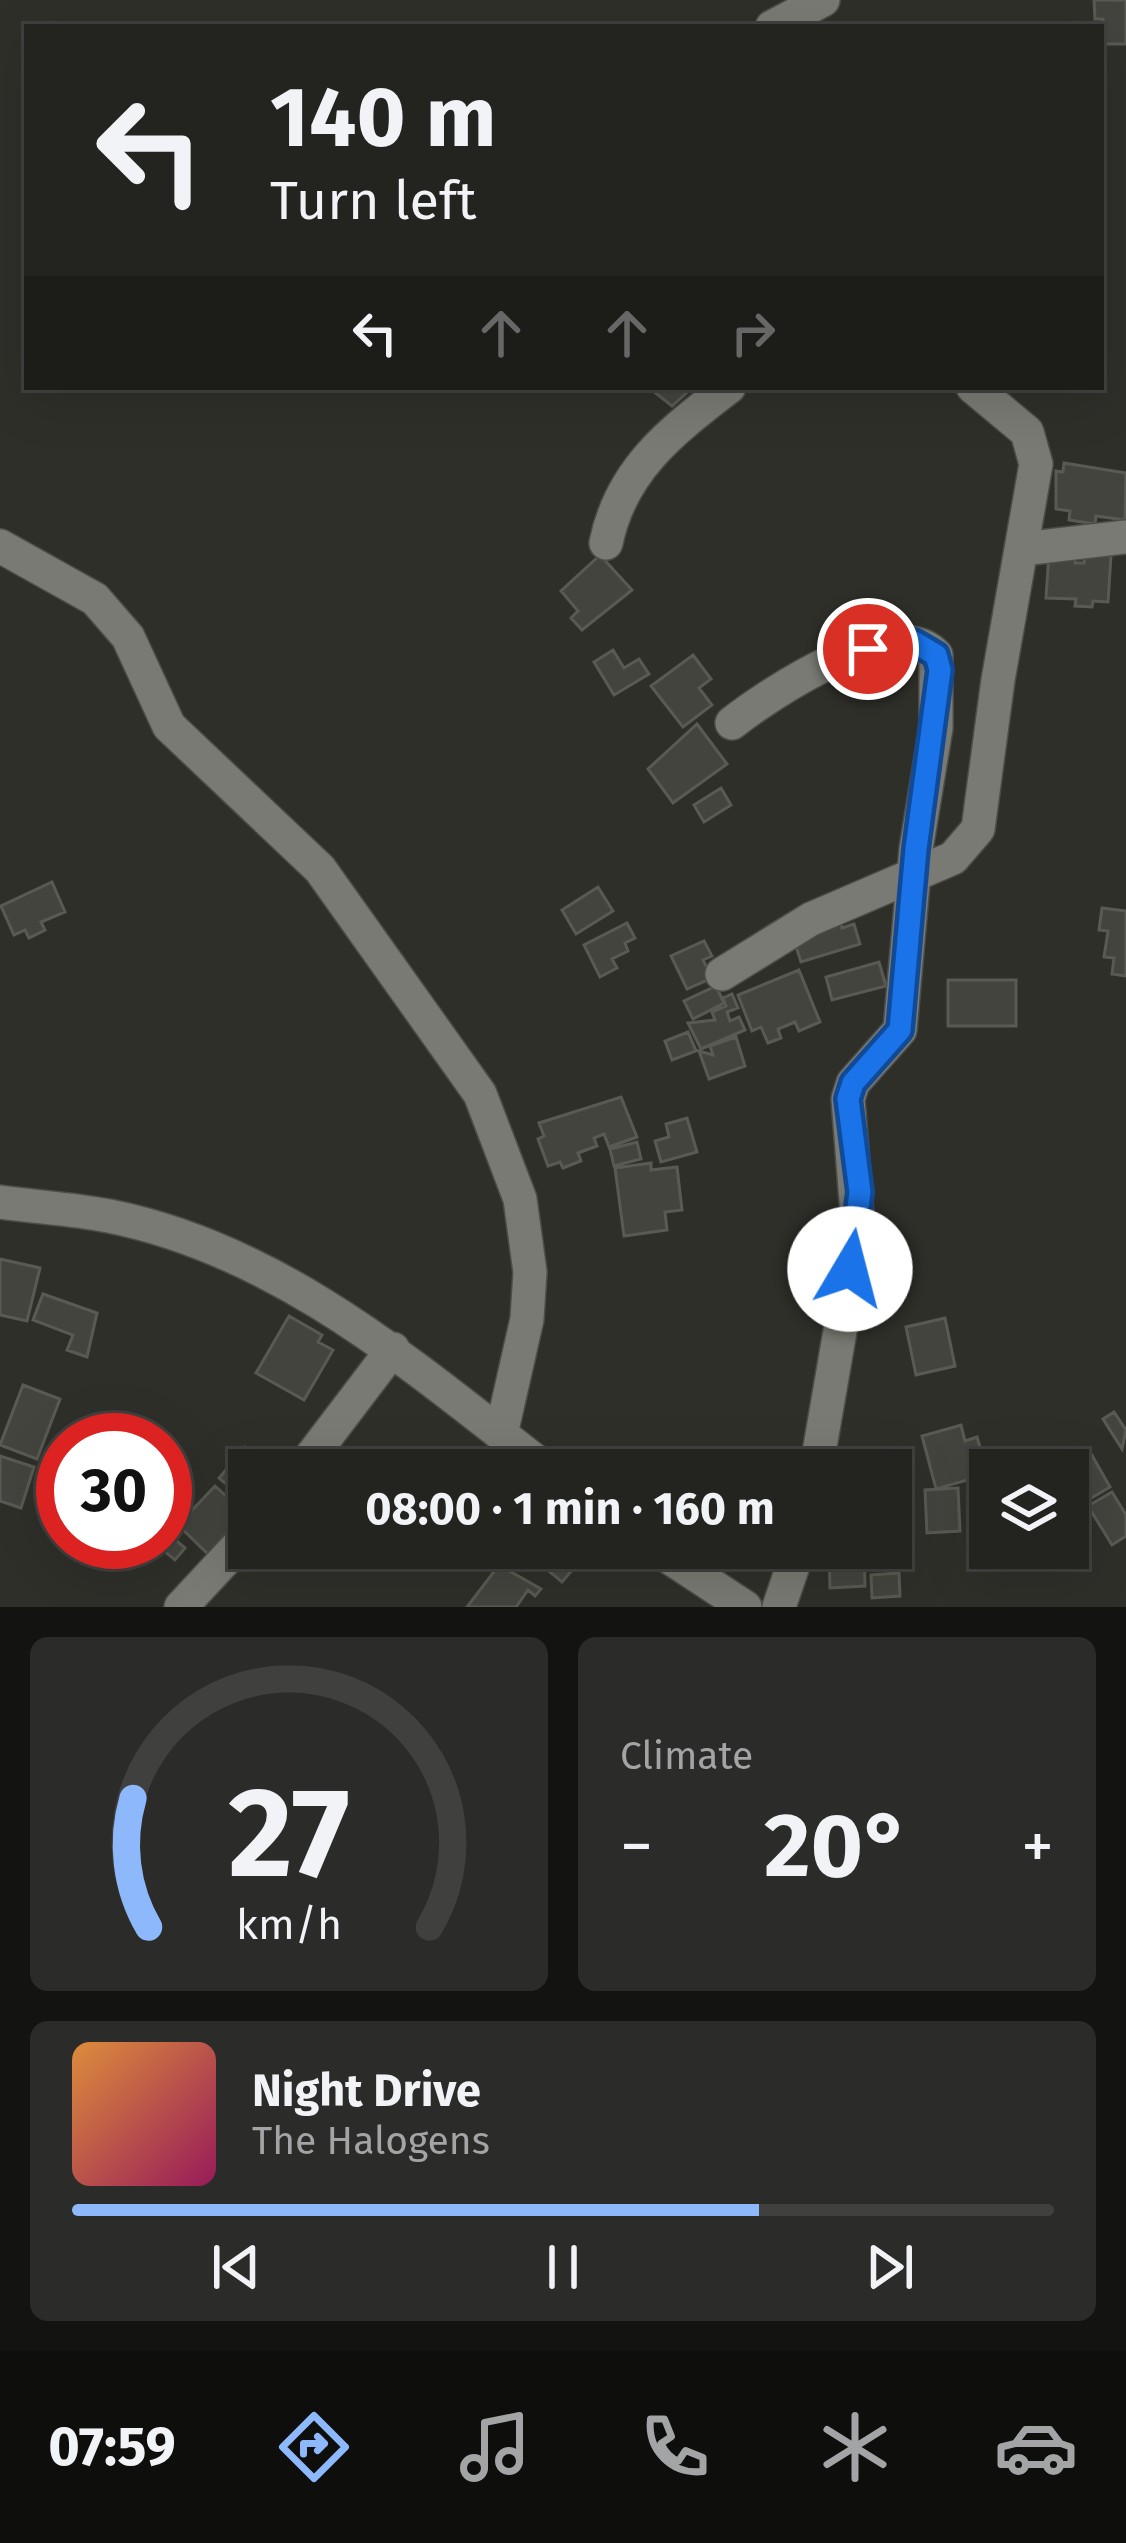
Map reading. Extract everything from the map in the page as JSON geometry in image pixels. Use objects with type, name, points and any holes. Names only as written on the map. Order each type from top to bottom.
[{"type":"street","points":[[778,24],[822,0]]},
{"type":"street","points":[[606,543],[613,508],[628,478],[656,446],[725,390]]},
{"type":"street","points":[[722,974],[812,920],[952,858],[978,829],[998,680],[1036,464],[1033,447],[1015,417],[977,390]]},
{"type":"street","points":[[1023,549],[1126,537]]},
{"type":"street","points":[[0,547],[94,599],[128,637],[169,726],[320,869],[480,1094],[520,1199],[530,1272],[527,1319],[501,1434]]},
{"type":"street","points":[[732,723],[772,692],[823,665],[868,649],[914,642],[928,647],[940,670],[900,1030],[853,1083],[848,1099],[858,1227],[820,1449]]},
{"type":"street","points":[[0,1202],[109,1216],[186,1238],[295,1288],[393,1349],[521,1449]]},
{"type":"street","points":[[317,1449],[393,1349]]},
{"type":"street","points":[[181,1607],[228,1557]]},
{"type":"street","points":[[687,1569],[745,1607]]},
{"type":"street","points":[[779,1607],[792,1569]]},
{"type":"building","points":[[1094,0],[1126,0],[1126,44],[1104,44],[1103,19],[1095,19]]},
{"type":"building","points":[[652,390],[690,390],[672,406]]},
{"type":"building","points":[[1064,463],[1126,473],[1125,520],[1096,516],[1095,524],[1069,520],[1070,511],[1056,509],[1056,471],[1063,472]]},
{"type":"building","points":[[1049,553],[1075,554],[1075,563],[1084,563],[1085,554],[1111,556],[1108,602],[1075,606],[1076,599],[1046,598]]},
{"type":"building","points":[[600,555],[632,590],[582,630],[571,618],[578,611],[561,591]]},
{"type":"building","points":[[613,650],[624,668],[639,659],[649,674],[614,695],[594,662]]},
{"type":"building","points":[[693,655],[711,679],[699,688],[712,705],[683,727],[651,686]]},
{"type":"building","points":[[697,724],[727,764],[673,803],[648,769]]},
{"type":"building","points":[[721,788],[731,805],[704,822],[694,805]]},
{"type":"building","points":[[52,882],[65,912],[41,922],[45,930],[29,938],[25,930],[14,935],[1,906]]},
{"type":"building","points":[[598,887],[613,911],[576,934],[562,910]]},
{"type":"building","points":[[1102,908],[1126,911],[1126,976],[1112,974],[1114,958],[1104,957],[1108,931],[1099,930]]},
{"type":"building","points":[[839,917],[842,928],[854,924],[860,944],[801,962],[793,937]]},
{"type":"building","points":[[627,923],[635,938],[625,943],[628,951],[612,959],[617,968],[600,977],[584,945]]},
{"type":"building","points":[[704,941],[712,956],[703,960],[712,978],[687,989],[671,956]]},
{"type":"building","points":[[879,962],[886,986],[832,1000],[826,977]]},
{"type":"building","points":[[799,970],[820,1022],[799,1031],[795,1022],[778,1029],[781,1038],[768,1043],[761,1027],[752,1031],[738,995]]},
{"type":"building","points":[[948,980],[1016,980],[1016,1026],[948,1026]]},
{"type":"building","points":[[716,986],[724,1003],[693,1019],[684,1001]]},
{"type":"building","points":[[732,994],[738,1008],[727,1012],[730,1021],[739,1017],[745,1030],[701,1049],[688,1023],[715,1020],[712,1012],[726,1006],[723,998]]},
{"type":"building","points":[[688,1032],[696,1051],[672,1060],[665,1041]]},
{"type":"building","points":[[736,1037],[745,1066],[709,1079],[699,1051],[713,1055],[710,1046]]},
{"type":"building","points":[[621,1097],[637,1137],[609,1147],[604,1134],[594,1138],[597,1146],[578,1153],[581,1161],[563,1168],[560,1162],[548,1166],[538,1139],[544,1136],[539,1123]]},
{"type":"building","points":[[687,1118],[697,1152],[661,1162],[655,1141],[669,1137],[666,1124]]},
{"type":"building","points":[[637,1142],[641,1159],[614,1166],[610,1149]]},
{"type":"building","points":[[651,1163],[651,1170],[677,1167],[682,1210],[665,1212],[667,1230],[624,1236],[615,1168]]},
{"type":"building","points":[[0,1259],[40,1268],[27,1321],[0,1315]]},
{"type":"building","points":[[43,1294],[97,1313],[87,1357],[67,1350],[73,1335],[33,1320]]},
{"type":"building","points":[[289,1316],[322,1335],[318,1342],[333,1350],[304,1400],[256,1373]]},
{"type":"building","points":[[945,1318],[955,1366],[916,1375],[906,1327]]},
{"type":"building","points":[[23,1385],[60,1399],[55,1413],[36,1413],[36,1459],[0,1445]]},
{"type":"building","points":[[1114,1412],[1126,1430],[1122,1449],[1103,1419]]},
{"type":"building","points":[[961,1425],[965,1441],[977,1437],[980,1449],[969,1449],[969,1480],[936,1489],[922,1436]]},
{"type":"building","points":[[1089,1450],[1110,1487],[1089,1499]]},
{"type":"building","points":[[0,1456],[34,1467],[21,1508],[0,1501]]},
{"type":"building","points":[[215,1486],[228,1498],[228,1532],[208,1554],[192,1539],[192,1510]]},
{"type":"building","points":[[958,1488],[960,1531],[927,1533],[925,1490]]},
{"type":"building","points":[[1112,1492],[1126,1515],[1126,1536],[1112,1545],[1089,1505]]},
{"type":"building","points":[[496,1569],[506,1569],[541,1589],[535,1596],[528,1590],[516,1607],[467,1607]]},
{"type":"building","points":[[546,1569],[573,1569],[562,1582]]},
{"type":"building","points":[[829,1569],[865,1569],[865,1586],[830,1588]]},
{"type":"building","points":[[899,1573],[900,1596],[872,1598],[871,1575]]},
{"type":"route","points":[[850,1269],[860,1192],[848,1099],[853,1083],[889,1049],[900,1030],[916,849],[936,728],[940,670],[936,655],[914,642],[868,649]]}]
